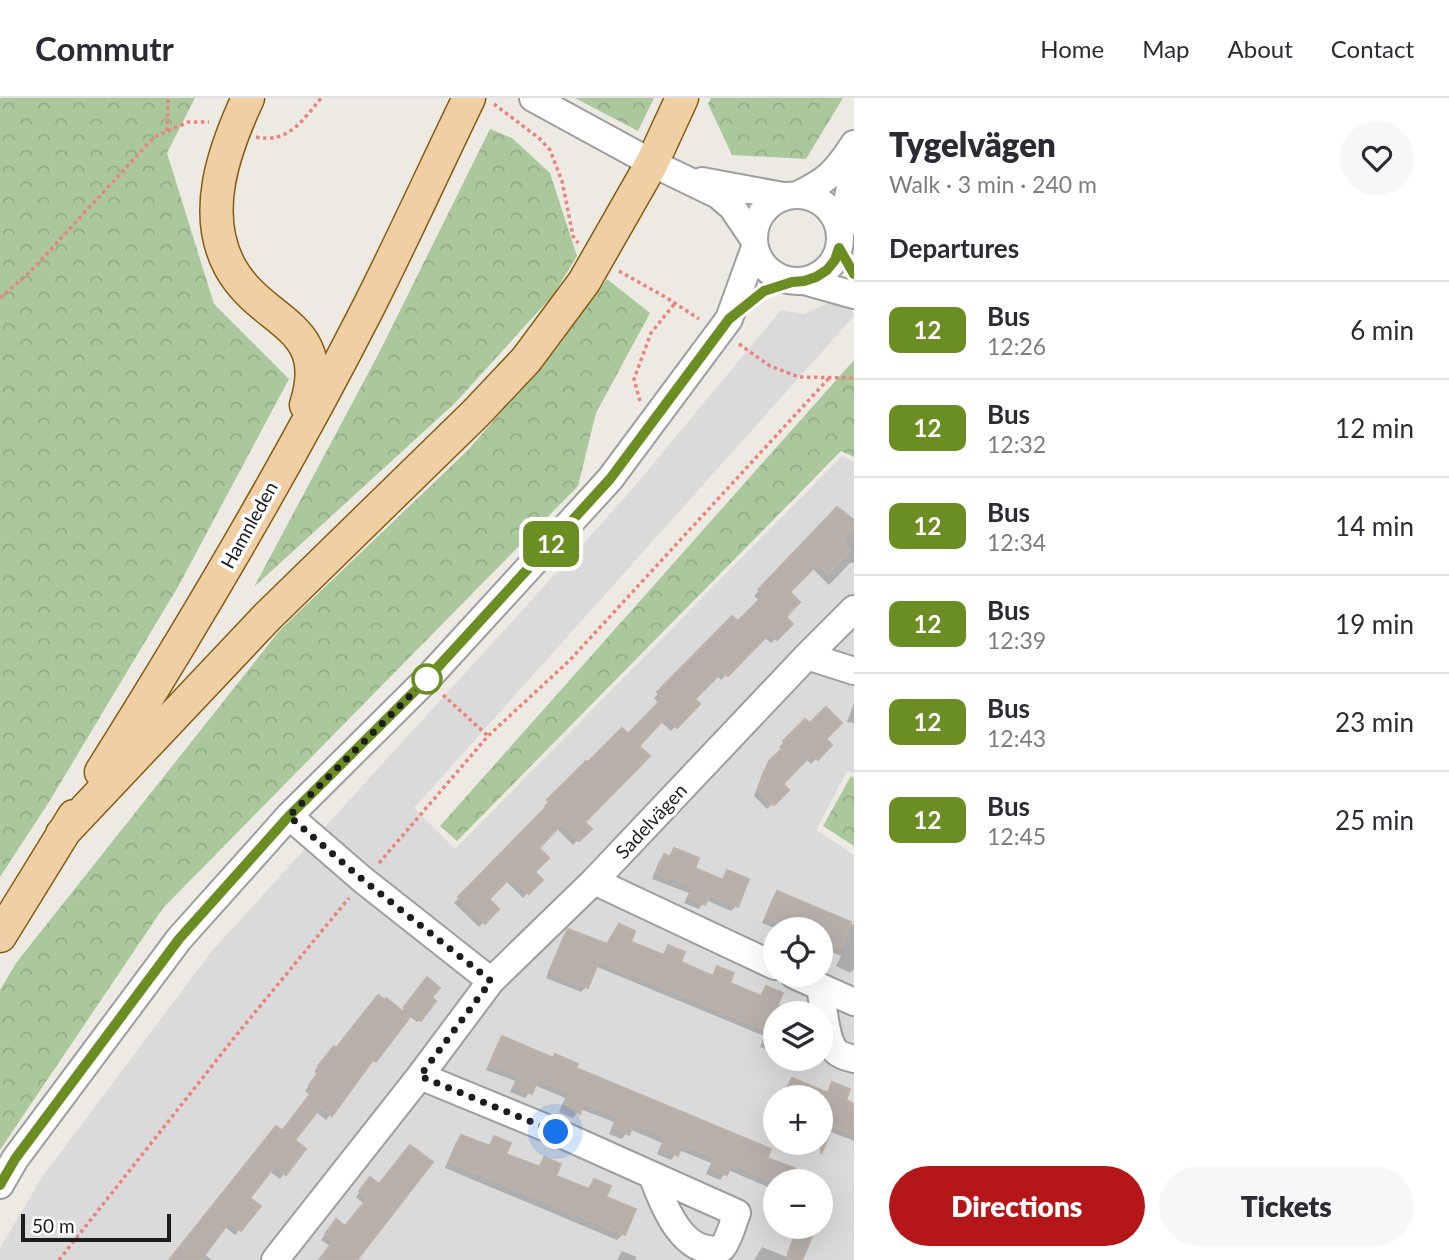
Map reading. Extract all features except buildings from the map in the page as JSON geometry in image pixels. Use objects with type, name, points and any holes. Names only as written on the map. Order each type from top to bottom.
[{"type":"main road","points":[[248,98],[221,167],[217,200],[218,231],[231,269],[244,285],[301,338],[309,350],[314,371],[313,385],[293,448]]},
{"type":"main road","points":[[62,834],[267,617],[477,413],[526,360],[584,282],[652,163],[682,98]]},
{"type":"main road","name":"Hamnleden","points":[[0,936],[189,632],[293,448],[472,107]]},
{"type":"street","points":[[533,98],[652,163],[690,179],[718,195],[732,207],[768,272],[779,278],[854,295]]},
{"type":"street","points":[[724,328],[754,244],[755,224],[761,212],[771,203],[821,184],[836,172],[854,144]]},
{"type":"street","points":[[0,1185],[15,1159],[179,939],[289,816],[427,679],[610,479],[724,328],[764,291],[816,277],[827,270],[835,260],[854,169]]},
{"type":"street","points":[[690,179],[810,196],[821,202],[831,211],[837,222],[840,241],[854,274]]},
{"type":"street","name":"Sadelvägen","points":[[275,1260],[491,981],[594,881],[854,610]]},
{"type":"street","points":[[807,656],[854,671]]},
{"type":"street","points":[[289,816],[363,880],[491,981]]},
{"type":"street","points":[[594,881],[763,960]]},
{"type":"street","points":[[820,987],[854,1002]]},
{"type":"street","points":[[820,987],[834,1049],[842,1056],[854,1059]]},
{"type":"street","points":[[420,1076],[652,1175]]},
{"type":"path","points":[[167,131],[168,98]]},
{"type":"path","points":[[251,136],[271,140],[285,135],[298,127],[321,98]]},
{"type":"path","points":[[472,107],[498,106],[550,150],[562,181],[573,236],[580,246]]},
{"type":"path","points":[[0,298],[31,271],[154,137],[188,122],[207,121],[214,124]]},
{"type":"path","points":[[616,269],[724,328],[770,366],[799,377],[854,378]]},
{"type":"path","points":[[640,405],[634,379],[651,333],[675,303]]},
{"type":"path","points":[[59,1260],[363,880],[488,736],[570,660],[830,377]]},
{"type":"path","points":[[439,692],[488,736]]},
{"type":"shaded area","points":[[836,299],[854,313],[854,316],[414,808],[455,849],[842,456],[854,462],[854,773],[847,771],[816,830],[854,855],[854,1260],[0,1260],[0,1248],[42,1177],[212,951],[629,493],[781,310],[804,314]]},
{"type":"green space","points":[[0,98],[195,98],[167,153],[214,304],[289,379],[179,585],[49,802],[0,877]]},
{"type":"green space","points":[[575,98],[654,98],[638,131]]},
{"type":"green space","points":[[711,98],[843,98],[806,159],[732,155],[708,104]]},
{"type":"green space","points":[[490,129],[512,138],[550,173],[577,256],[553,295],[456,402],[254,587],[379,353]]},
{"type":"green space","points":[[607,279],[650,313],[596,413],[578,486],[163,908],[0,1150],[0,990],[16,963],[280,630],[468,450],[557,348]]},
{"type":"green space","points":[[854,360],[854,457],[841,451],[457,841],[440,826]]},
{"type":"green space","points":[[851,776],[854,778],[854,846],[823,826]]},
{"type":"bus line","name":"12","points":[[0,1185],[15,1159],[179,939],[289,816],[427,679],[610,479],[729,319],[764,291],[804,281],[827,270],[835,260],[839,248],[854,274]]},
{"type":"route","points":[[427,679],[289,816],[363,880],[491,981],[420,1076],[556,1132]]}]
